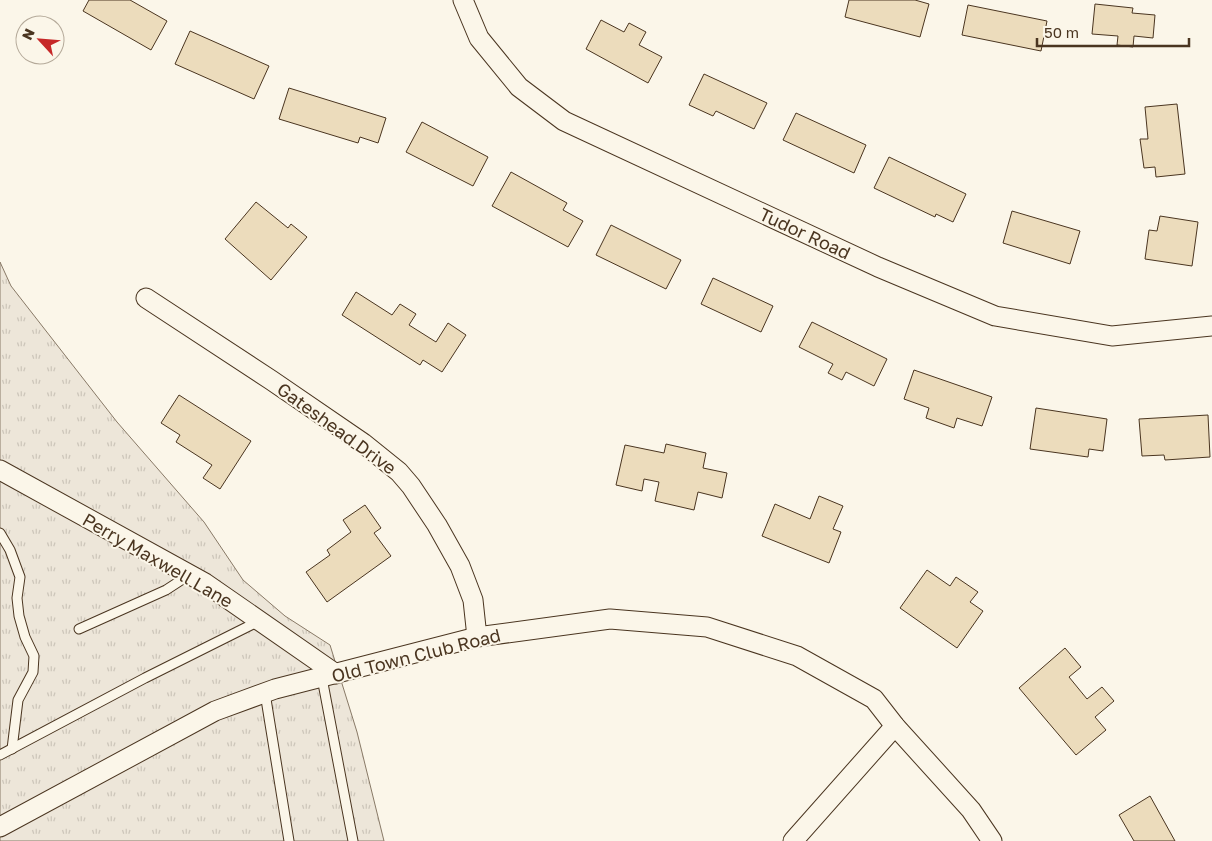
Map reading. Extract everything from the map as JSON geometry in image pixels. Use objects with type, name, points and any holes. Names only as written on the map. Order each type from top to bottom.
[{"type":"street","name":"Tudor Road","points":[[463,0],[479,38],[519,87],[564,121],[878,267],[995,316],[1112,336],[1212,326]]},
{"type":"street","name":"Gateshead Drive","points":[[146,298],[363,443],[399,472],[411,486],[437,525],[460,566],[473,600],[477,637]]},
{"type":"street","name":"Perry Maxwell Lane","points":[[0,470],[205,583],[259,621],[329,676]]},
{"type":"street","name":"Old Town Club Road","points":[[0,827],[215,711],[265,693],[477,637],[610,618],[707,628],[797,656],[874,699],[971,810],[992,841]]},
{"type":"street","points":[[793,841],[896,726]]},
{"type":"lane","points":[[0,533],[10,550],[20,577],[17,598],[19,616],[25,637],[34,656],[33,672],[18,700],[12,749]]},
{"type":"lane","points":[[79,629],[166,590],[189,574]]},
{"type":"lane","points":[[0,755],[259,621]]},
{"type":"lane","points":[[329,676],[353,841]]},
{"type":"lane","points":[[265,693],[289,841]]},
{"type":"green space","points":[[0,262],[11,286],[117,422],[204,522],[243,580],[285,616],[330,645],[357,732],[384,841],[0,841]]},
{"type":"building","points":[[89,0],[130,0],[167,21],[151,50],[83,11]]},
{"type":"building","points":[[849,0],[915,0],[929,4],[920,37],[845,17]]},
{"type":"building","points":[[1095,4],[1133,8],[1132,13],[1155,15],[1153,38],[1134,36],[1133,47],[1117,45],[1118,36],[1092,34]]},
{"type":"building","points":[[968,5],[1047,21],[1041,51],[962,35]]},
{"type":"building","points":[[601,20],[624,32],[629,23],[646,32],[639,45],[662,57],[648,83],[586,49]]},
{"type":"building","points":[[190,31],[269,66],[254,99],[175,64]]},
{"type":"building","points":[[704,74],[767,103],[754,129],[716,111],[713,116],[689,105]]},
{"type":"building","points":[[289,88],[386,118],[378,143],[360,137],[358,143],[279,119]]},
{"type":"building","points":[[1177,104],[1185,174],[1156,177],[1155,167],[1144,168],[1140,139],[1148,139],[1145,107]]},
{"type":"building","points":[[796,113],[866,145],[854,173],[783,140]]},
{"type":"building","points":[[422,122],[488,157],[473,186],[406,152]]},
{"type":"building","points":[[889,157],[966,194],[953,222],[936,214],[935,217],[874,188]]},
{"type":"building","points":[[511,172],[567,203],[563,210],[583,221],[568,247],[492,206]]},
{"type":"building","points":[[256,202],[288,228],[291,224],[307,237],[271,280],[225,239]]},
{"type":"building","points":[[1012,211],[1080,231],[1070,264],[1003,243]]},
{"type":"building","points":[[1160,216],[1198,222],[1192,266],[1145,259],[1149,230],[1157,231]]},
{"type":"building","points":[[611,225],[681,260],[666,289],[596,255]]},
{"type":"building","points":[[713,278],[773,306],[761,332],[701,304]]},
{"type":"building","points":[[356,292],[392,315],[400,304],[416,314],[409,325],[436,342],[448,323],[466,335],[442,372],[423,360],[420,365],[342,315]]},
{"type":"building","points":[[812,322],[887,359],[874,386],[846,372],[842,380],[828,373],[833,364],[799,347]]},
{"type":"building","points":[[914,370],[992,397],[982,426],[957,418],[954,428],[926,418],[929,408],[904,399]]},
{"type":"building","points":[[179,395],[251,441],[220,489],[203,478],[212,465],[176,442],[180,435],[161,423]]},
{"type":"building","points":[[1036,408],[1107,419],[1103,451],[1089,449],[1088,457],[1030,449]]},
{"type":"building","points":[[1208,415],[1210,457],[1165,460],[1164,455],[1142,456],[1139,419]]},
{"type":"building","points":[[666,444],[706,453],[703,468],[727,473],[722,498],[698,492],[694,510],[655,501],[659,482],[644,479],[642,491],[616,485],[625,445],[664,453]]},
{"type":"building","points":[[819,496],[843,506],[833,529],[841,532],[829,563],[762,536],[775,504],[810,519]]},
{"type":"building","points":[[365,505],[381,528],[374,533],[391,556],[327,602],[306,572],[330,555],[327,550],[351,532],[343,520]]},
{"type":"building","points":[[927,570],[950,586],[956,577],[978,592],[970,602],[983,611],[957,648],[900,608]]},
{"type":"building","points":[[1065,648],[1081,667],[1069,677],[1087,699],[1102,687],[1114,701],[1095,717],[1106,730],[1076,755],[1019,688]]},
{"type":"building","points":[[1150,796],[1175,841],[1134,841],[1119,815]]}]
